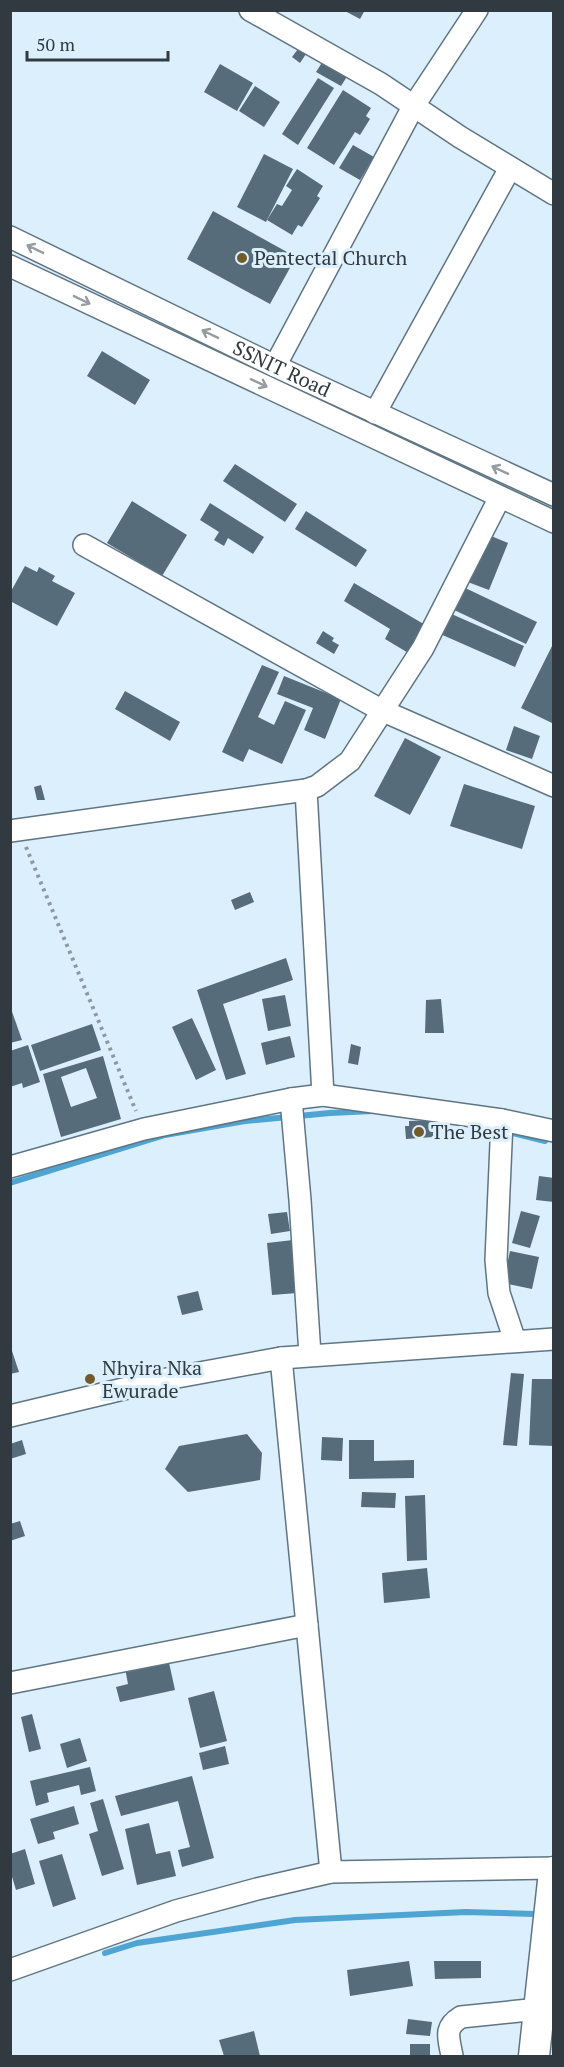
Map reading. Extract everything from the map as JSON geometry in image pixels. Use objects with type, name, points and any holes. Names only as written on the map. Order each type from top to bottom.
[{"type":"highway","points":[[534,2056],[554,1870]]},
{"type":"street","points":[[250,10],[381,84],[554,194]]},
{"type":"street","points":[[275,366],[414,107],[477,10]]},
{"type":"street","points":[[375,413],[510,168]]},
{"type":"street","name":"SSNIT Road","points":[[10,237],[275,366],[553,495]]},
{"type":"street","name":"SSNIT Road","points":[[10,266],[554,522]]},
{"type":"street","points":[[15,830],[306,790],[317,786],[350,760],[423,648],[500,497]]},
{"type":"street","points":[[84,545],[381,710],[554,786]]},
{"type":"street","points":[[306,790],[323,1095]]},
{"type":"street","points":[[10,1167],[144,1129],[291,1099],[323,1095],[502,1120],[554,1131]]},
{"type":"street","points":[[291,1099],[310,1355]]},
{"type":"street","points":[[502,1120],[496,1260],[499,1293],[515,1341]]},
{"type":"street","points":[[10,1416],[161,1380],[281,1358],[554,1339]]},
{"type":"street","points":[[281,1358],[331,1872]]},
{"type":"street","points":[[10,1683],[307,1625]]},
{"type":"street","points":[[10,1970],[176,1911],[331,1872],[554,1870]]},
{"type":"street","points":[[452,2056],[448,2033],[451,2023],[461,2017],[539,2009]]},
{"type":"path","points":[[15,830],[144,1129]]},
{"type":"building","points":[[343,10],[365,10],[360,19]]},
{"type":"building","points":[[298,49],[306,54],[300,63],[292,57]]},
{"type":"building","points":[[323,61],[348,75],[341,86],[316,72]]},
{"type":"building","points":[[220,64],[253,83],[237,111],[204,92]]},
{"type":"building","points":[[318,78],[334,88],[298,145],[282,134]]},
{"type":"building","points":[[255,86],[280,102],[264,127],[239,111]]},
{"type":"building","points":[[343,90],[371,108],[366,116],[370,119],[360,135],[355,132],[334,165],[307,148]]},
{"type":"building","points":[[353,145],[374,157],[360,180],[339,168]]},
{"type":"building","points":[[264,154],[293,169],[266,222],[237,207]]},
{"type":"building","points":[[297,169],[323,186],[317,196],[320,198],[302,227],[298,225],[292,235],[267,220],[277,204],[282,206],[292,190],[286,186]]},
{"type":"building","name":"Pentectal Church","points":[[213,211],[296,257],[270,304],[187,259]]},
{"type":"building","points":[[102,351],[150,380],[135,405],[87,376]]},
{"type":"building","points":[[235,464],[297,504],[285,522],[223,481]]},
{"type":"building","points":[[132,501],[187,535],[162,576],[107,543]]},
{"type":"building","points":[[210,503],[264,537],[253,554],[228,538],[224,546],[214,540],[219,532],[200,520]]},
{"type":"building","points":[[306,511],[367,550],[356,567],[295,529]]},
{"type":"building","points":[[484,533],[508,543],[489,590],[465,581]]},
{"type":"building","points":[[25,566],[37,572],[39,567],[55,576],[52,581],[75,593],[57,626],[10,601],[10,593]]},
{"type":"building","points":[[354,583],[427,626],[410,654],[385,639],[390,629],[344,601]]},
{"type":"building","points":[[461,586],[537,622],[526,644],[450,608]]},
{"type":"building","points":[[447,612],[524,646],[515,667],[438,633]]},
{"type":"building","points":[[323,631],[334,638],[332,641],[339,645],[334,654],[316,643]]},
{"type":"building","points":[[554,642],[554,724],[521,708]]},
{"type":"building","points":[[262,665],[279,672],[258,717],[274,725],[285,701],[306,710],[282,764],[249,749],[243,762],[222,752]]},
{"type":"building","points":[[284,676],[341,699],[325,739],[304,730],[313,708],[277,694]]},
{"type":"building","points":[[125,691],[180,722],[170,741],[115,709]]},
{"type":"building","points":[[514,726],[540,736],[532,759],[506,750]]},
{"type":"building","points":[[405,738],[441,757],[410,815],[374,796]]},
{"type":"building","points":[[464,784],[535,806],[522,849],[450,826]]},
{"type":"building","points":[[41,785],[45,800],[37,800],[34,787]]},
{"type":"building","points":[[250,892],[254,902],[235,910],[231,900]]},
{"type":"building","points":[[286,958],[293,980],[223,1004],[246,1074],[226,1080],[197,990]]},
{"type":"building","points":[[285,995],[291,1026],[268,1031],[262,999]]},
{"type":"building","points":[[441,999],[444,1033],[425,1033],[426,1000]]},
{"type":"building","points":[[10,1006],[22,1040],[10,1043]]},
{"type":"building","points":[[192,1018],[216,1070],[196,1080],[172,1027]]},
{"type":"building","points":[[92,1024],[101,1050],[40,1071],[31,1045]]},
{"type":"building","points":[[290,1036],[295,1057],[266,1065],[261,1043]]},
{"type":"building","points":[[351,1044],[361,1047],[358,1065],[348,1063]]},
{"type":"building","points":[[28,1045],[40,1082],[23,1088],[22,1083],[10,1087],[10,1051]]},
{"type":"building","points":[[103,1056],[121,1119],[61,1137],[43,1074]],"holes":[[[86,1068],[97,1098],[71,1107],[61,1077]]]},
{"type":"building","name":"The Best","points":[[433,1120],[433,1137],[406,1139],[405,1126],[409,1126],[409,1121]]},
{"type":"building","points":[[539,1176],[554,1178],[554,1202],[536,1200]]},
{"type":"building","points":[[521,1211],[540,1216],[530,1248],[512,1243]]},
{"type":"building","points":[[287,1212],[290,1231],[271,1234],[268,1214]]},
{"type":"building","points":[[293,1240],[297,1293],[272,1295],[267,1243]]},
{"type":"building","points":[[510,1251],[539,1257],[532,1289],[503,1283]]},
{"type":"building","points":[[198,1291],[203,1310],[182,1315],[177,1296]]},
{"type":"building","points":[[10,1345],[19,1372],[10,1374]]},
{"type":"building","points":[[511,1373],[524,1374],[517,1446],[503,1445]]},
{"type":"building","points":[[532,1379],[554,1379],[554,1446],[529,1445]]},
{"type":"building","points":[[247,1434],[262,1453],[260,1480],[188,1492],[165,1469],[179,1446]]},
{"type":"building","points":[[322,1437],[343,1438],[342,1461],[321,1460]]},
{"type":"building","points":[[22,1440],[26,1454],[10,1459],[10,1444]]},
{"type":"building","points":[[349,1440],[374,1440],[374,1461],[414,1460],[414,1478],[349,1479]]},
{"type":"building","points":[[362,1492],[396,1493],[395,1508],[361,1507]]},
{"type":"building","points":[[425,1495],[427,1560],[407,1561],[405,1496]]},
{"type":"building","points":[[20,1521],[25,1536],[10,1541],[10,1524]]},
{"type":"building","points":[[427,1568],[430,1598],[384,1603],[382,1573]]},
{"type":"building","points":[[168,1658],[175,1690],[120,1702],[116,1687],[128,1684],[125,1668]]},
{"type":"building","points":[[214,1691],[227,1741],[200,1748],[188,1698]]},
{"type":"building","points":[[32,1714],[41,1749],[29,1752],[21,1717]]},
{"type":"building","points":[[80,1738],[87,1761],[67,1768],[60,1744]]},
{"type":"building","points":[[225,1746],[229,1764],[203,1770],[199,1753]]},
{"type":"building","points":[[90,1767],[96,1791],[81,1795],[79,1785],[47,1793],[49,1802],[36,1806],[30,1781]]},
{"type":"building","points":[[192,1776],[214,1858],[182,1867],[178,1850],[190,1847],[178,1801],[121,1816],[115,1796]]},
{"type":"building","points":[[103,1799],[124,1869],[102,1876],[89,1834],[98,1831],[90,1803]]},
{"type":"building","points":[[74,1806],[79,1824],[53,1832],[55,1839],[38,1844],[30,1819]]},
{"type":"building","points":[[149,1823],[156,1854],[170,1851],[176,1876],[137,1885],[125,1829]]},
{"type":"building","points":[[25,1849],[35,1884],[16,1890],[10,1870],[10,1854]]},
{"type":"building","points":[[62,1854],[76,1899],[53,1907],[39,1861]]},
{"type":"building","points":[[409,1961],[413,1986],[350,1996],[347,1970]]},
{"type":"building","points":[[434,1961],[481,1961],[481,1978],[435,1979]]},
{"type":"building","points":[[408,2019],[432,2022],[430,2036],[406,2034]]},
{"type":"building","points":[[254,2031],[260,2056],[224,2056],[219,2040]]},
{"type":"building","points":[[410,2044],[430,2044],[430,2056],[410,2056]]},
{"type":"waterway","points":[[10,1183],[165,1135],[245,1121],[373,1111]]},
{"type":"waterway","points":[[513,1133],[545,1141]]},
{"type":"waterway","points":[[105,1953],[137,1943],[295,1920],[466,1912],[535,1914]]},
{"type":"place","name":"Pentectal Church","points":[[242,258]]},
{"type":"place","name":"The Best","points":[[419,1132]]},
{"type":"place","name":"Nhyira Nka Ewurade","points":[[90,1379]]}]
